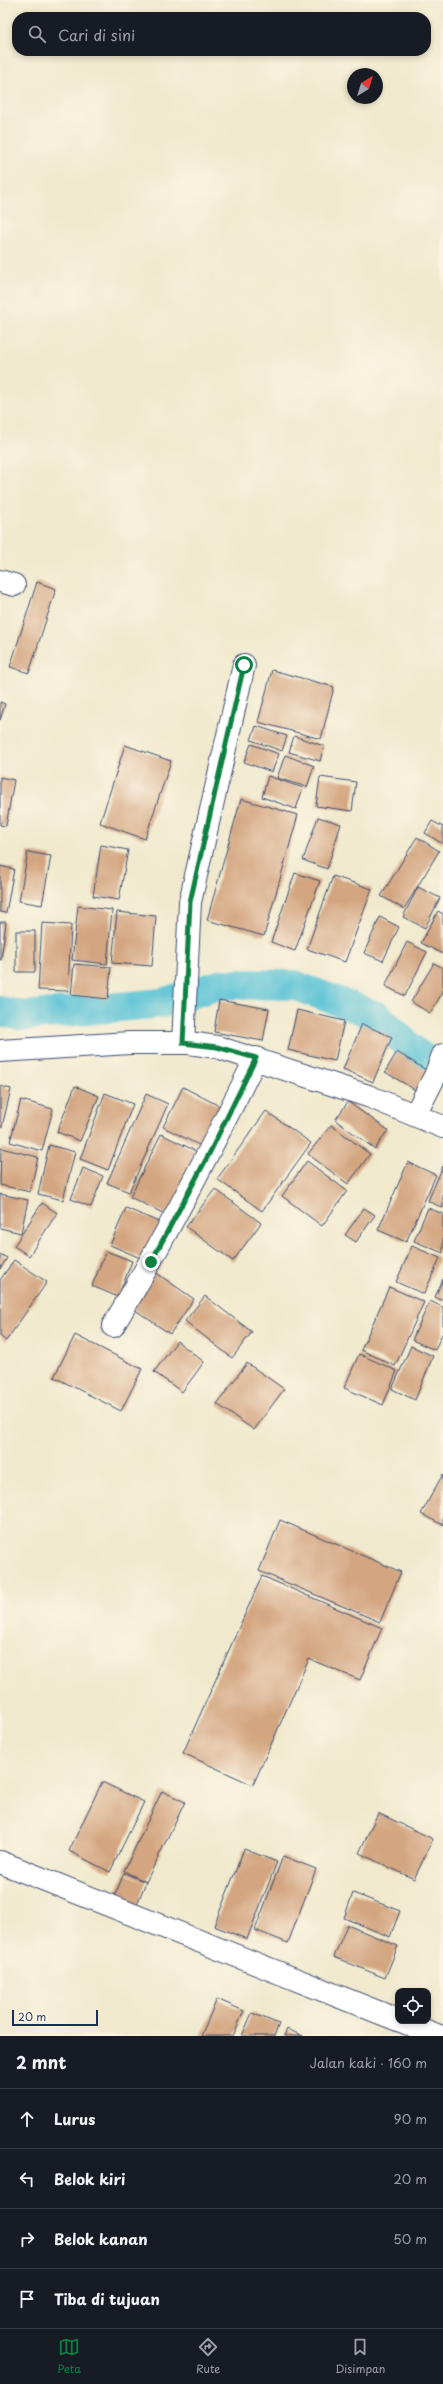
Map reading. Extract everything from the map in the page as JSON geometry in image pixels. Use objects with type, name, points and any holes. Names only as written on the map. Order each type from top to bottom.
[{"type":"street","points":[[183,1043],[190,902],[244,665]]},
{"type":"street","points":[[0,1051],[130,1043],[183,1043],[217,1047],[256,1058],[368,1096],[443,1127]]},
{"type":"street","points":[[415,1115],[435,1076],[443,1055]]},
{"type":"street","points":[[113,1326],[151,1262],[209,1154],[256,1058]]},
{"type":"street","points":[[0,1862],[395,2019]]},
{"type":"street","points":[[409,2024],[439,2036]]},
{"type":"building","points":[[37,582],[56,589],[29,673],[10,667]]},
{"type":"building","points":[[272,670],[334,687],[321,739],[258,722]]},
{"type":"building","points":[[0,702],[5,704],[0,720]]},
{"type":"building","points":[[256,726],[287,736],[282,751],[251,740]]},
{"type":"building","points":[[294,736],[324,746],[320,761],[289,752]]},
{"type":"building","points":[[251,744],[279,754],[272,772],[244,762]]},
{"type":"building","points":[[125,745],[171,761],[145,839],[100,823]]},
{"type":"building","points":[[285,755],[314,766],[307,787],[277,778]]},
{"type":"building","points":[[268,776],[303,788],[296,809],[262,797]]},
{"type":"building","points":[[0,777],[14,780],[6,826],[0,825]]},
{"type":"building","points":[[320,777],[356,782],[352,811],[316,806]]},
{"type":"building","points":[[241,799],[298,815],[264,936],[207,920]]},
{"type":"building","points":[[318,817],[341,824],[327,869],[303,860]]},
{"type":"building","points":[[432,821],[443,827],[443,844],[425,833]]},
{"type":"building","points":[[417,837],[439,851],[404,909],[381,896]]},
{"type":"building","points":[[101,845],[128,850],[119,900],[93,896]]},
{"type":"building","points":[[28,852],[51,856],[42,905],[19,901]]},
{"type":"building","points":[[0,866],[14,869],[6,913],[0,912]]},
{"type":"building","points":[[295,873],[320,881],[295,951],[271,942]]},
{"type":"building","points":[[333,876],[372,889],[345,962],[307,949]]},
{"type":"building","points":[[418,887],[440,898],[425,928],[403,917]]},
{"type":"building","points":[[78,906],[112,910],[107,964],[72,960]]},
{"type":"building","points":[[438,911],[443,914],[443,954],[421,943]]},
{"type":"building","points":[[117,912],[156,916],[152,966],[112,963]]},
{"type":"building","points":[[380,917],[399,927],[383,961],[364,953]]},
{"type":"building","points":[[0,922],[6,922],[1,960],[0,960]]},
{"type":"building","points":[[42,923],[71,925],[68,991],[38,990]]},
{"type":"building","points":[[16,931],[35,931],[35,972],[16,972]]},
{"type":"building","points":[[407,942],[427,952],[405,996],[385,986]]},
{"type":"building","points":[[434,963],[443,968],[443,992],[430,1013],[411,1002]]},
{"type":"building","points":[[74,964],[111,967],[108,999],[71,995]]},
{"type":"building","points":[[219,1000],[269,1009],[263,1041],[214,1032]]},
{"type":"building","points":[[297,1010],[344,1021],[335,1061],[288,1050]]},
{"type":"building","points":[[362,1024],[392,1037],[373,1082],[343,1069]]},
{"type":"building","points":[[397,1052],[434,1075],[422,1094],[385,1072]]},
{"type":"building","points":[[0,1086],[11,1089],[2,1127],[0,1126]]},
{"type":"building","points":[[75,1086],[99,1096],[80,1141],[57,1132]]},
{"type":"building","points":[[183,1087],[229,1111],[209,1150],[163,1127]]},
{"type":"building","points":[[105,1093],[133,1104],[108,1170],[80,1159]]},
{"type":"building","points":[[146,1094],[168,1104],[129,1192],[107,1183]]},
{"type":"building","points":[[21,1100],[53,1109],[42,1151],[10,1142]]},
{"type":"building","points":[[348,1102],[388,1130],[375,1149],[335,1120]]},
{"type":"building","points":[[266,1111],[311,1143],[262,1211],[217,1179]]},
{"type":"building","points":[[331,1125],[370,1154],[348,1184],[308,1154]]},
{"type":"building","points":[[161,1134],[202,1154],[171,1217],[130,1197]]},
{"type":"building","points":[[49,1145],[75,1152],[63,1200],[38,1194]]},
{"type":"building","points":[[1,1148],[38,1157],[30,1192],[0,1185]]},
{"type":"building","points":[[307,1161],[347,1191],[322,1226],[282,1196]]},
{"type":"building","points":[[408,1162],[436,1175],[406,1242],[378,1230]]},
{"type":"building","points":[[443,1166],[443,1208],[428,1201]]},
{"type":"building","points":[[83,1168],[103,1176],[91,1207],[71,1199]]},
{"type":"building","points":[[215,1189],[261,1223],[233,1261],[186,1227]]},
{"type":"building","points":[[0,1194],[28,1200],[21,1233],[0,1228]]},
{"type":"building","points":[[42,1203],[57,1213],[29,1256],[14,1246]]},
{"type":"building","points":[[126,1208],[161,1223],[145,1260],[110,1245]]},
{"type":"building","points":[[364,1208],[375,1215],[356,1242],[345,1235]]},
{"type":"building","points":[[428,1208],[443,1214],[443,1253],[414,1241]]},
{"type":"building","points":[[412,1246],[440,1258],[424,1294],[396,1282]]},
{"type":"building","points":[[106,1251],[132,1261],[118,1297],[92,1286]]},
{"type":"building","points":[[0,1254],[7,1258],[0,1269]]},
{"type":"building","points":[[14,1260],[47,1282],[6,1341],[0,1336],[0,1280]]},
{"type":"building","points":[[155,1272],[194,1299],[170,1334],[131,1307]]},
{"type":"building","points":[[443,1279],[443,1301],[435,1297]]},
{"type":"building","points":[[389,1287],[424,1302],[395,1366],[361,1350]]},
{"type":"building","points":[[205,1296],[252,1332],[232,1358],[185,1321]]},
{"type":"building","points":[[430,1301],[443,1307],[443,1332],[435,1350],[412,1340]]},
{"type":"building","points":[[75,1335],[142,1369],[121,1411],[54,1377]]},
{"type":"building","points":[[177,1341],[204,1362],[182,1392],[154,1372]]},
{"type":"building","points":[[411,1346],[433,1356],[415,1400],[392,1389]]},
{"type":"building","points":[[359,1354],[397,1371],[383,1405],[344,1388]]},
{"type":"building","points":[[247,1363],[284,1389],[254,1430],[217,1404]]},
{"type":"building","points":[[443,1474],[443,1525],[421,1514]]},
{"type":"building","points":[[280,1520],[401,1572],[380,1622],[259,1571]]},
{"type":"building","points":[[262,1576],[382,1628],[360,1680],[309,1659],[253,1785],[183,1753]]},
{"type":"building","points":[[102,1782],[144,1802],[110,1872],[69,1851]]},
{"type":"building","points":[[162,1791],[185,1802],[146,1882],[124,1871]]},
{"type":"building","points":[[378,1813],[433,1839],[414,1879],[359,1853]]},
{"type":"building","points":[[244,1849],[277,1862],[247,1939],[214,1926]]},
{"type":"building","points":[[283,1856],[316,1869],[288,1943],[255,1930]]},
{"type":"building","points":[[124,1873],[146,1882],[134,1912],[112,1903]]},
{"type":"building","points":[[353,1893],[400,1911],[390,1937],[344,1918]]},
{"type":"building","points":[[347,1925],[398,1946],[385,1978],[334,1957]]},
{"type":"building","points":[[217,1999],[244,2011],[233,2036],[201,2036]]},
{"type":"building","points":[[252,2013],[279,2024],[274,2036],[242,2036]]},
{"type":"building","points":[[287,2029],[303,2036],[284,2036]]},
{"type":"waterway","points":[[0,1011],[23,1016],[162,1003],[222,984],[294,985],[377,1016],[414,1051],[443,1072]]},
{"type":"route","points":[[151,1262],[209,1154],[256,1058],[217,1047],[183,1043],[190,902],[244,665]]}]
